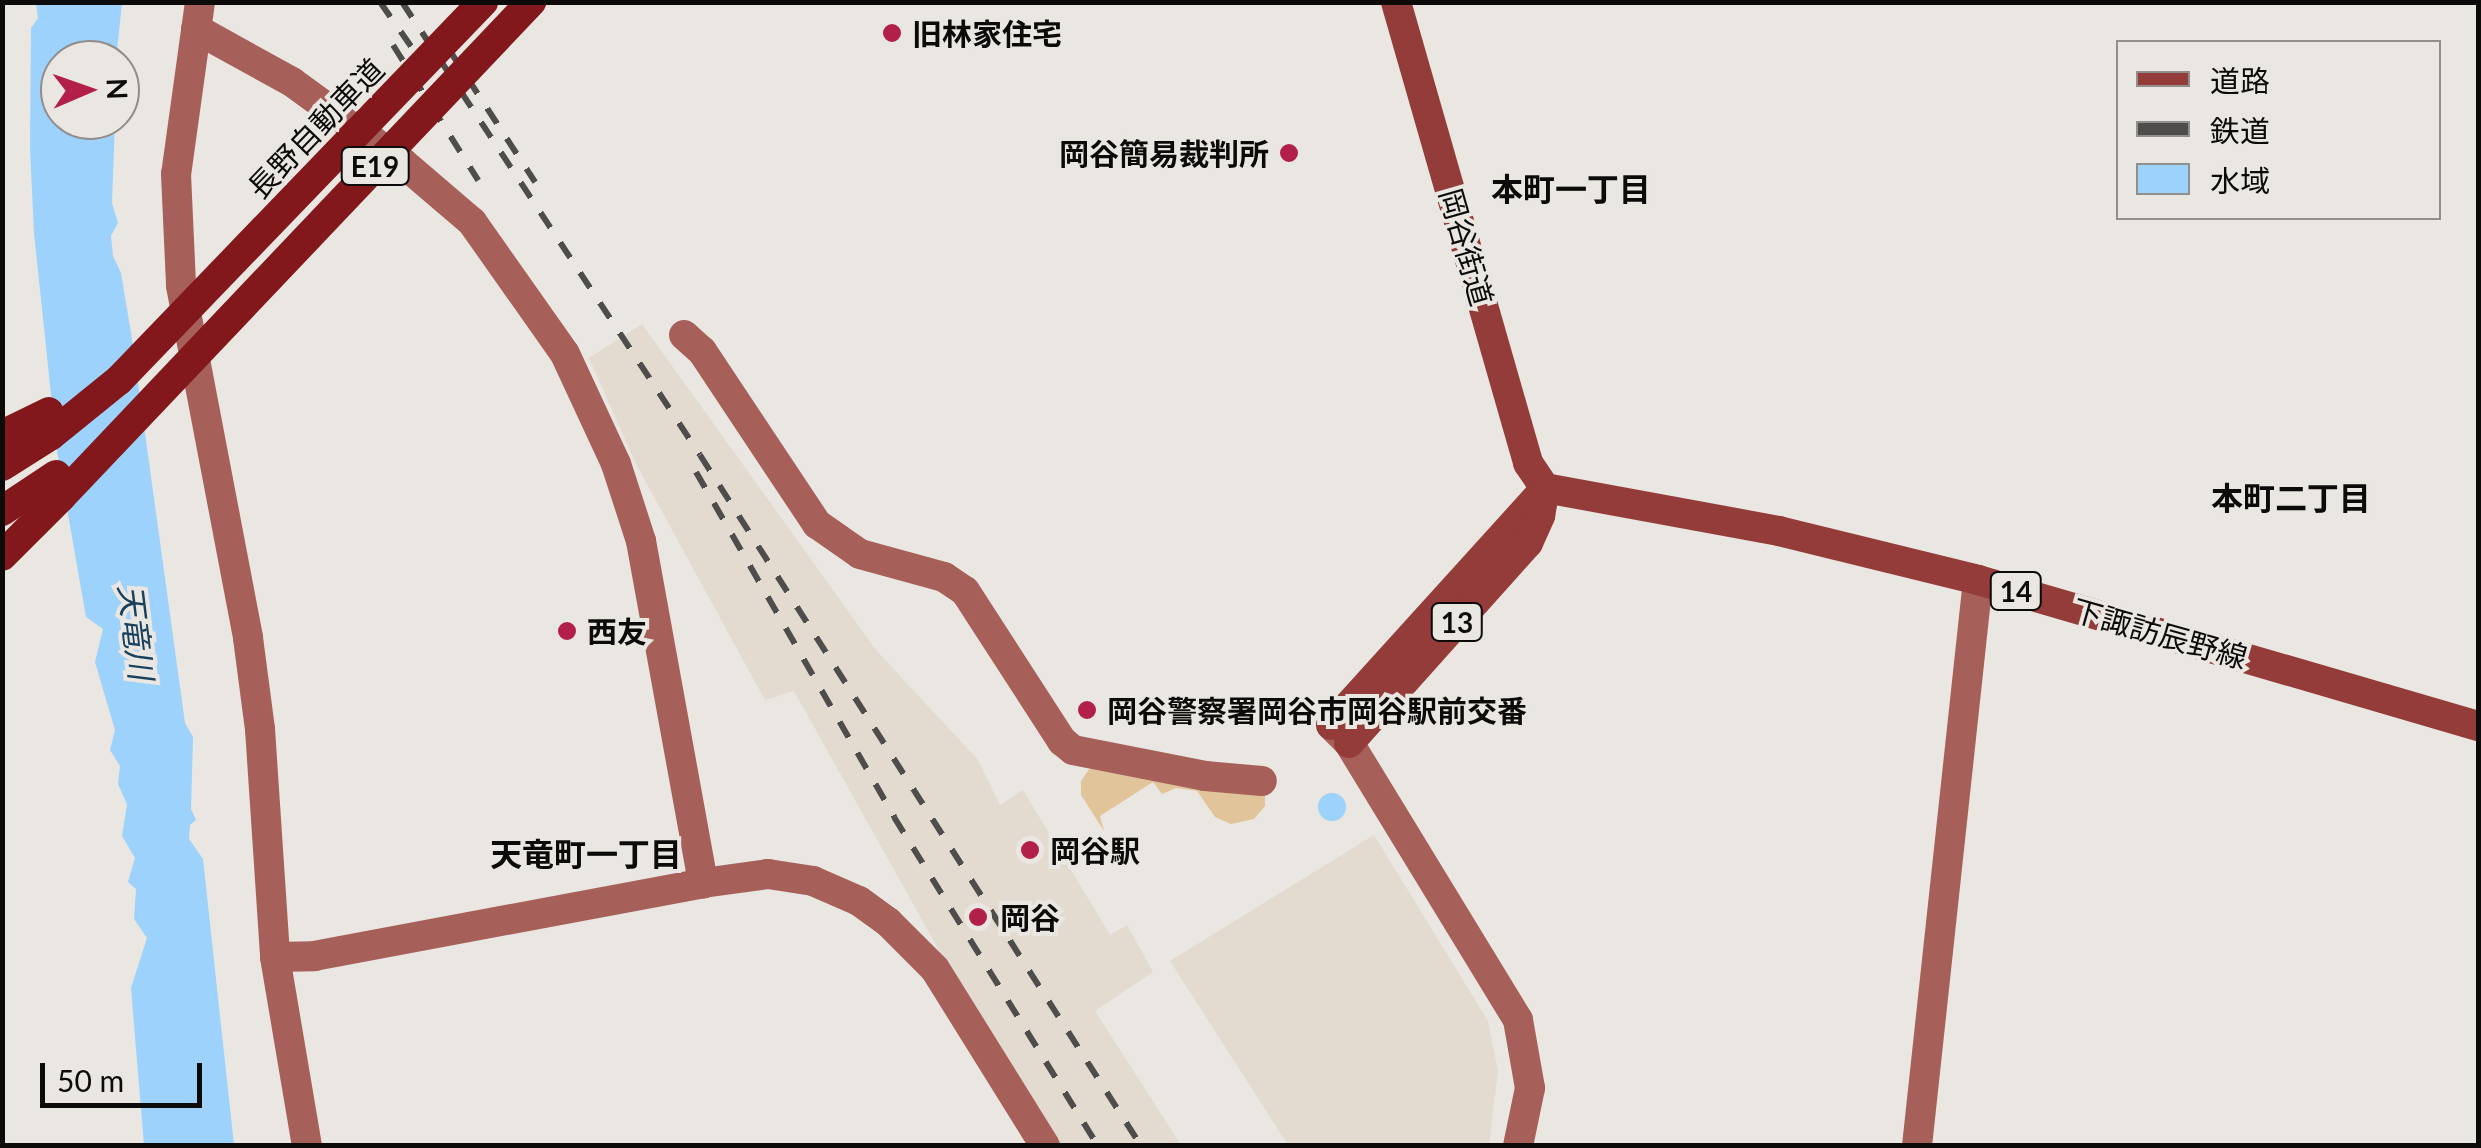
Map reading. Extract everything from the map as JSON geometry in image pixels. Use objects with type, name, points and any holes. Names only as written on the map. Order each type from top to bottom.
[{"type":"highway","name":"長野自動車道","points":[[196,300],[483,2]]},
{"type":"highway","name":"E19","points":[[218,329],[531,2]]},
{"type":"highway","points":[[2,435],[49,412],[113,368],[196,300]]},
{"type":"highway","points":[[2,466],[51,436],[119,380],[196,300]]},
{"type":"highway","points":[[2,512],[56,475],[218,329]]},
{"type":"highway","points":[[2,556],[134,424],[218,329]]},
{"type":"main road","name":"岡谷街道","points":[[1396,2],[1528,463],[1545,488]]},
{"type":"main road","name":"下諏訪辰野線","points":[[1545,488],[1762,528],[1978,580],[2478,726]]},
{"type":"main road","name":"13","points":[[1340,734],[1545,488]]},
{"type":"street","points":[[307,1146],[275,956],[260,729],[248,638],[180,286],[176,174],[198,16],[403,163],[472,222],[565,354],[616,464],[641,541],[703,883]]},
{"type":"street","points":[[684,335],[702,351],[817,524],[860,554],[944,577],[965,591],[1062,741],[1073,750],[1205,776],[1262,781]]},
{"type":"street","points":[[1916,1146],[1978,580]]},
{"type":"street","points":[[1340,734],[1518,1020],[1530,1088],[1518,1146]]},
{"type":"street","points":[[275,956],[314,956],[703,883],[768,874],[813,881],[859,901],[888,922],[935,969],[1045,1146]]},
{"type":"shaded area","points":[[642,324],[876,650],[978,760],[1000,805],[1023,790],[1110,935],[1127,925],[1153,972],[1095,1011],[1181,1145],[1059,1145],[945,961],[794,691],[765,700],[636,464],[589,358]]},
{"type":"shaded area","points":[[1090,768],[1265,791],[1265,806],[1254,819],[1231,824],[1215,817],[1197,791],[1176,788],[1162,794],[1153,782],[1100,816],[1104,831],[1081,795],[1081,781]]},
{"type":"shaded area","points":[[1374,835],[1488,1021],[1498,1071],[1489,1145],[1288,1145],[1170,961]]},
{"type":"water","name":"天竜川","points":[[36,3],[122,3],[118,40],[40,40],[40,140],[114,140],[112,203],[118,223],[111,236],[113,256],[121,273],[132,339],[185,723],[193,737],[191,809],[196,820],[190,825],[189,839],[203,859],[234,1145],[144,1145],[131,988],[147,938],[134,919],[136,889],[128,882],[135,858],[122,836],[127,804],[118,784],[120,766],[110,750],[115,730],[95,662],[103,629],[86,617],[57,451],[34,233],[31,28],[38,18]]},
{"type":"water","points":[[1332,793],[1342,797],[1346,807],[1342,817],[1332,821],[1322,817],[1318,807],[1322,797]]},
{"type":"railway","points":[[380,2],[452,105]]},
{"type":"railway","points":[[402,2],[700,455],[1141,1146]]},
{"type":"railway","points":[[393,45],[478,180]]},
{"type":"railway","points":[[448,48],[535,182]]},
{"type":"railway","points":[[696,472],[894,817],[1098,1146]]},
{"type":"place","name":"旧林家住宅","points":[[892,33]]},
{"type":"place","name":"岡谷簡易裁判所","points":[[1289,153]]},
{"type":"place","name":"西友","points":[[567,631]]},
{"type":"place","name":"岡谷警察署岡谷市岡谷駅前交番","points":[[1087,710]]},
{"type":"place","name":"岡谷駅","points":[[1030,850]]},
{"type":"place","name":"岡谷","points":[[978,917]]},
{"type":"district","name":"本町一丁目","points":[[1571,189]]},
{"type":"district","name":"本町二丁目","points":[[2291,498]]},
{"type":"district","name":"天竜町一丁目","points":[[586,854]]}]
